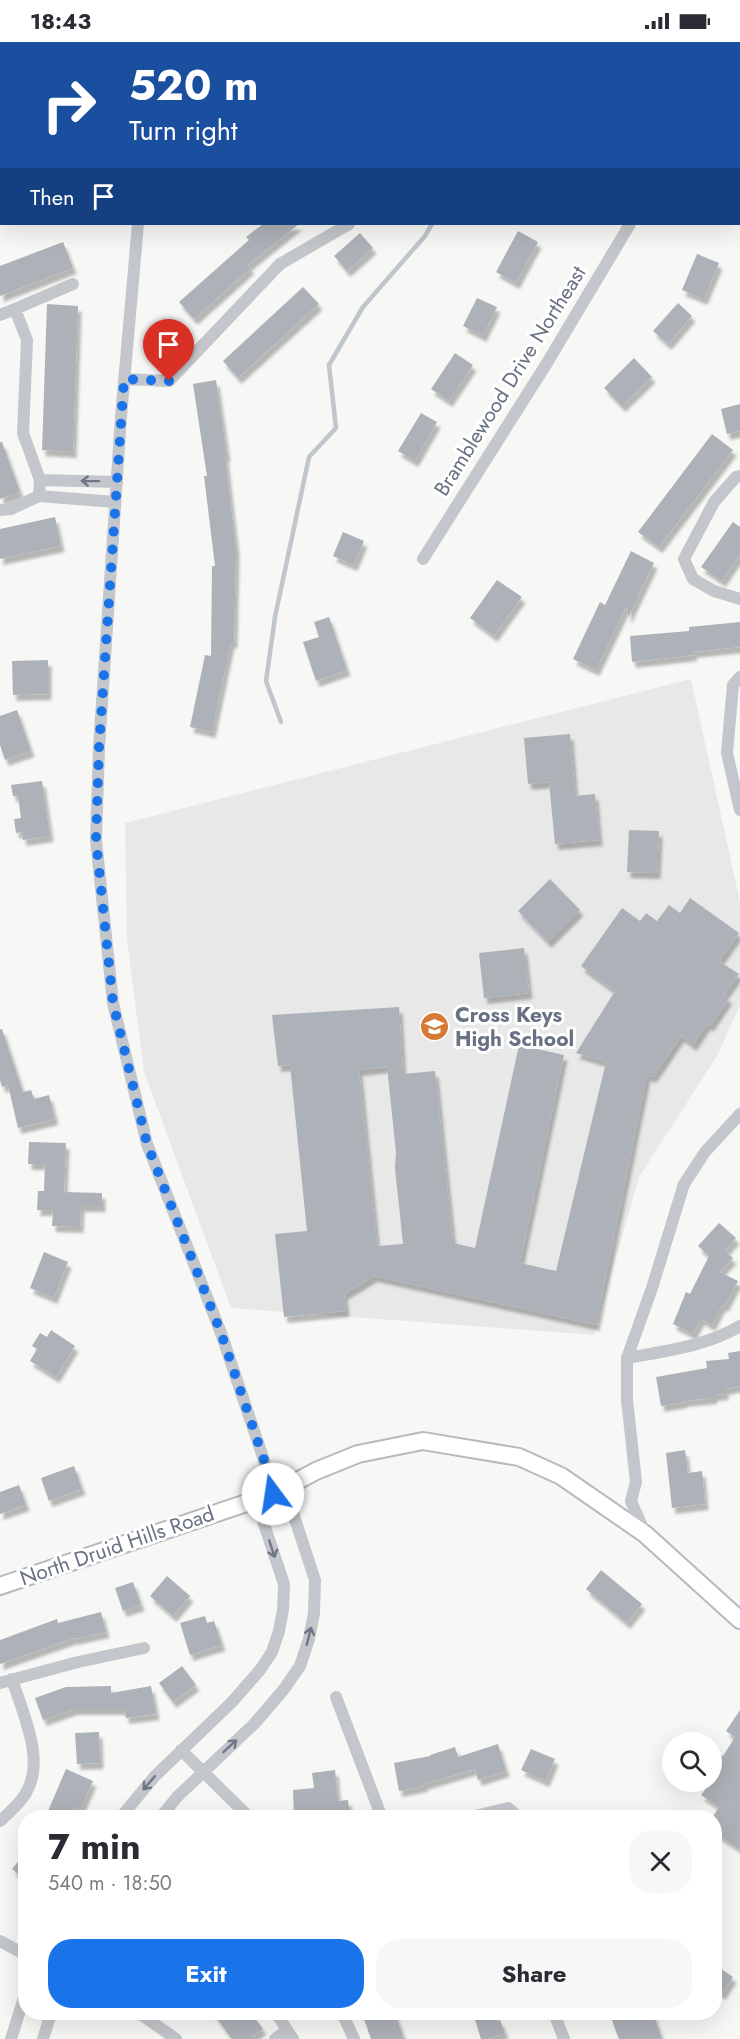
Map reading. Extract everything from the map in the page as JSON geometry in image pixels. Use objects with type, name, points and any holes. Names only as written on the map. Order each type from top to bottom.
[{"type":"main road","name":"North Druid Hills Road","points":[[0,1586],[273,1494],[316,1471],[358,1454],[423,1441],[519,1457],[561,1476],[645,1534],[740,1620]]},
{"type":"street","points":[[127,1810],[155,1776],[232,1702],[260,1670],[272,1652],[279,1631],[284,1584],[263,1521],[273,1494],[269,1475],[221,1333],[147,1144],[113,1003],[96,840],[99,748],[115,501],[138,225]]},
{"type":"street","points":[[124,379],[169,381],[280,264],[347,225]]},
{"type":"street","name":"Bramblewood Drive Northeast","points":[[423,559],[547,363],[629,225]]},
{"type":"street","points":[[0,315],[73,284]]},
{"type":"street","points":[[15,309],[27,340],[22,433],[40,480],[39,496]]},
{"type":"street","points":[[740,476],[736,477],[714,502],[684,559],[693,579],[714,591],[740,599]]},
{"type":"street","points":[[40,480],[117,482]]},
{"type":"street","points":[[0,510],[10,509],[39,496],[115,501]]},
{"type":"street","points":[[740,677],[733,685],[727,753],[740,810]]},
{"type":"street","points":[[645,1534],[631,1501],[636,1482],[627,1400],[627,1358],[652,1288],[684,1184],[705,1152],[740,1114]]},
{"type":"street","points":[[627,1358],[680,1348],[728,1334],[740,1326]]},
{"type":"street","points":[[167,1810],[203,1772],[255,1723],[300,1666],[309,1639],[314,1613],[315,1580],[293,1513],[273,1494]]},
{"type":"street","points":[[0,1821],[26,1793],[34,1771],[34,1752],[6,1681],[144,1648]]},
{"type":"street","points":[[336,1697],[379,1810]]},
{"type":"street","points":[[181,1750],[242,1810]]},
{"type":"street","points":[[0,1941],[18,1951]]},
{"type":"street","points":[[11,2039],[18,2017]]},
{"type":"street","points":[[43,2039],[49,2020]]},
{"type":"street","points":[[149,2020],[176,2039]]},
{"type":"street","points":[[275,2039],[290,2035],[280,2020]]},
{"type":"street","points":[[345,2020],[354,2039]]},
{"type":"street","points":[[557,2020],[564,2039]]},
{"type":"shaded area","name":"Cross Keys High School","points":[[691,679],[740,902],[740,1005],[717,1056],[639,1177],[594,1335],[231,1308],[144,1072],[127,940],[125,823]]},
{"type":"building","points":[[262,225],[298,225],[248,265],[251,268],[194,319],[179,302],[249,240],[246,237]]},
{"type":"building","points":[[518,231],[538,242],[516,283],[496,272]]},
{"type":"building","points":[[360,233],[373,248],[347,271],[334,256]]},
{"type":"building","points":[[63,242],[73,268],[0,296],[0,266]]},
{"type":"building","points":[[697,254],[719,263],[704,299],[682,290]]},
{"type":"building","points":[[303,287],[319,304],[238,378],[223,361]]},
{"type":"building","points":[[477,298],[497,307],[483,336],[463,326]]},
{"type":"building","points":[[678,303],[692,316],[668,344],[653,331]]},
{"type":"building","points":[[47,304],[78,306],[73,452],[42,450]]},
{"type":"building","points":[[455,353],[473,365],[449,401],[431,389]]},
{"type":"building","points":[[634,358],[652,377],[622,406],[604,388]]},
{"type":"building","points":[[216,380],[227,456],[225,456],[236,549],[234,642],[231,642],[212,732],[190,727],[205,655],[211,656],[212,566],[215,566],[204,476],[207,476],[193,384]]},
{"type":"building","points":[[740,404],[740,431],[727,434],[721,409]]},
{"type":"building","points":[[421,413],[437,422],[415,461],[398,451]]},
{"type":"building","points":[[712,434],[733,450],[659,547],[638,532]]},
{"type":"building","points":[[0,442],[2,442],[20,492],[0,499]]},
{"type":"building","points":[[55,517],[61,546],[0,559],[0,529]]},
{"type":"building","points":[[733,522],[740,527],[740,555],[722,581],[701,567]]},
{"type":"building","points":[[343,532],[364,541],[354,565],[333,556]]},
{"type":"building","points":[[631,551],[654,563],[628,618],[627,605],[596,670],[573,659],[600,602],[605,605]]},
{"type":"building","points":[[497,580],[522,597],[494,636],[470,618]]},
{"type":"building","points":[[329,617],[347,670],[316,681],[303,642],[319,637],[314,622]]},
{"type":"building","points":[[740,622],[740,647],[632,662],[630,636],[689,631],[689,627]]},
{"type":"building","points":[[48,660],[48,694],[13,695],[12,661]]},
{"type":"building","points":[[17,710],[31,751],[5,760],[0,745],[0,716]]},
{"type":"building","points":[[570,734],[575,796],[595,794],[599,840],[555,844],[549,782],[528,784],[524,738]]},
{"type":"building","points":[[42,781],[50,836],[23,840],[22,832],[16,833],[14,819],[21,818],[18,796],[13,796],[11,785]]},
{"type":"building","points":[[629,830],[659,831],[657,873],[627,872]]},
{"type":"building","points":[[550,879],[580,910],[548,942],[518,911]]},
{"type":"building","points":[[690,898],[739,933],[719,961],[739,974],[724,995],[729,998],[710,1026],[707,1024],[693,1045],[681,1036],[653,1077],[647,1075],[596,1325],[374,1276],[344,1294],[346,1311],[284,1317],[275,1234],[307,1231],[290,1065],[278,1066],[272,1015],[399,1007],[403,1074],[435,1071],[453,1243],[475,1248],[519,1045],[564,1055],[520,1263],[556,1271],[606,1062],[576,1053],[615,991],[581,966],[622,908],[640,921],[646,913],[657,921],[669,905],[680,913]],"holes":[[[387,1067],[396,1152],[395,1168],[403,1244],[377,1246],[359,1070]]]},
{"type":"building","points":[[524,948],[529,993],[484,998],[479,953]]},
{"type":"building","points":[[0,1029],[2,1029],[23,1092],[31,1090],[34,1099],[49,1095],[55,1119],[18,1128],[8,1085],[2,1087],[0,1080]]},
{"type":"building","points":[[29,1142],[66,1143],[64,1192],[102,1193],[102,1206],[81,1206],[80,1227],[52,1226],[53,1210],[37,1210],[38,1191],[44,1191],[45,1164],[28,1164]]},
{"type":"building","points":[[719,1223],[736,1238],[725,1251],[733,1258],[720,1272],[738,1281],[712,1325],[701,1319],[693,1334],[673,1324],[686,1292],[690,1294],[709,1256],[698,1246]]},
{"type":"building","points":[[44,1252],[68,1262],[54,1298],[30,1288]]},
{"type":"building","points":[[51,1330],[75,1346],[56,1377],[30,1361],[37,1349],[32,1346],[40,1333],[47,1337]]},
{"type":"building","points":[[740,1351],[740,1386],[725,1389],[725,1394],[714,1395],[714,1398],[661,1406],[656,1377],[707,1368],[706,1361],[729,1359],[728,1353]]},
{"type":"building","points":[[685,1450],[688,1473],[702,1471],[705,1504],[672,1508],[666,1453]]},
{"type":"building","points":[[74,1466],[82,1489],[49,1501],[41,1478]]},
{"type":"building","points":[[19,1485],[26,1505],[0,1514],[0,1492]]},
{"type":"building","points":[[601,1570],[642,1604],[627,1623],[586,1589]]},
{"type":"building","points":[[167,1576],[190,1596],[173,1616],[150,1596]]},
{"type":"building","points":[[133,1582],[141,1605],[123,1611],[115,1588]]},
{"type":"building","points":[[101,1612],[106,1632],[74,1638],[0,1664],[0,1640],[57,1619],[58,1623]]},
{"type":"building","points":[[205,1616],[207,1623],[214,1621],[222,1645],[190,1655],[180,1623]]},
{"type":"building","points":[[182,1666],[196,1685],[173,1702],[159,1683]]},
{"type":"building","points":[[111,1686],[111,1693],[151,1686],[156,1714],[126,1718],[124,1709],[74,1709],[43,1720],[35,1698],[66,1687]]},
{"type":"building","points":[[740,1710],[740,1849],[722,1837],[722,1810],[717,1810],[719,1807],[701,1795],[703,1792],[722,1792],[722,1755],[735,1737],[726,1731]]},
{"type":"building","points":[[99,1732],[100,1763],[77,1764],[75,1733]]},
{"type":"building","points":[[498,1744],[506,1771],[478,1780],[475,1769],[424,1784],[424,1786],[399,1791],[394,1763],[430,1756],[455,1747],[458,1757]]},
{"type":"building","points":[[531,1749],[555,1759],[546,1781],[521,1770]]},
{"type":"building","points":[[66,1769],[93,1781],[80,1810],[75,1807],[74,1810],[48,1810]]},
{"type":"building","points":[[335,1770],[338,1801],[348,1800],[349,1810],[294,1810],[293,1790],[314,1788],[312,1773]]},
{"type":"building","points":[[18,1862],[18,1874],[12,1869]]},
{"type":"building","points":[[722,1969],[733,1977],[722,1994]]},
{"type":"building","points":[[218,2020],[256,2020],[263,2029],[249,2039],[232,2039]]},
{"type":"building","points":[[364,2020],[397,2020],[404,2039],[371,2039]]},
{"type":"building","points":[[475,2020],[500,2020],[505,2033],[481,2039]]},
{"type":"building","points":[[612,2020],[655,2020],[662,2039],[619,2039]]},
{"type":"waterway","points":[[281,722],[266,681],[275,617],[309,457],[336,428],[329,365],[363,307],[425,236],[431,225]]},
{"type":"place","name":"Cross Keys High School","points":[[434,1027]]},
{"type":"route","points":[[169,381],[124,379],[99,748],[96,840],[115,1016],[147,1144],[221,1333],[269,1475],[273,1494]]}]
